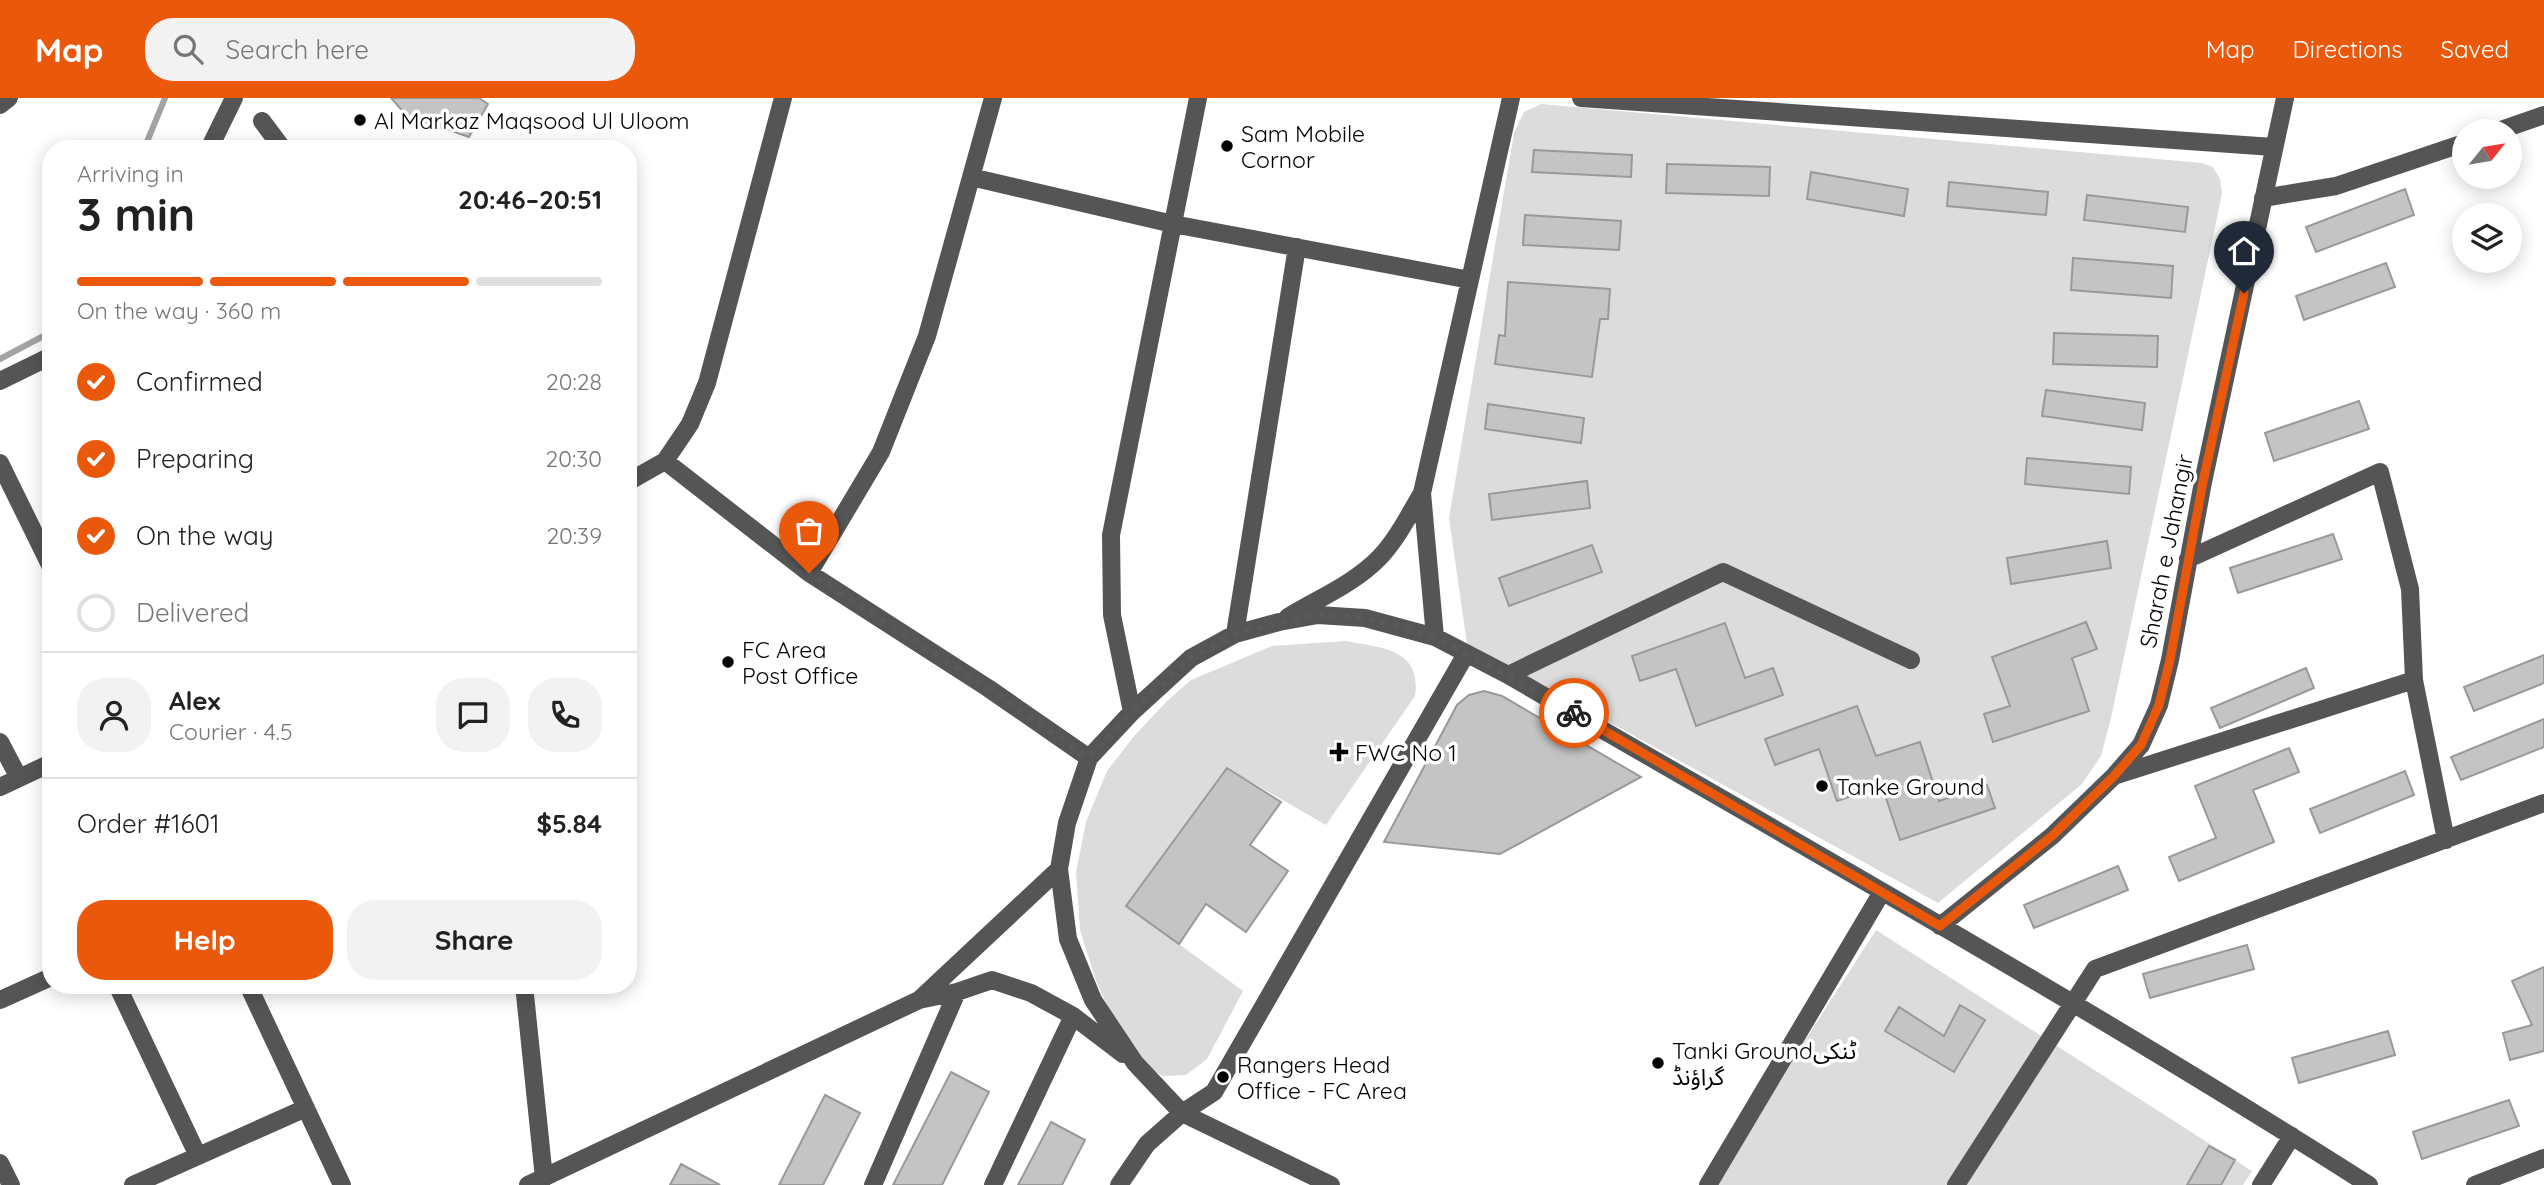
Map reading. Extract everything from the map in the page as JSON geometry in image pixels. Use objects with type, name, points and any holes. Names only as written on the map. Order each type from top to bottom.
[{"type":"street","points":[[0,105],[9,98]]},
{"type":"street","points":[[213,140],[234,98]]},
{"type":"street","points":[[637,477],[665,461],[690,424],[707,383],[783,98]]},
{"type":"street","points":[[809,573],[881,452],[927,336],[993,98]]},
{"type":"street","points":[[1132,712],[1112,615],[1111,535],[1198,98]]},
{"type":"street","points":[[1279,622],[1352,581],[1380,557],[1403,526],[1422,493],[1511,98]]},
{"type":"street","points":[[1581,98],[1735,104],[2273,146]]},
{"type":"street","name":"Sharah e Jahangir","points":[[1940,926],[2052,836],[2114,776],[2141,745],[2159,705],[2285,98]]},
{"type":"street","points":[[2522,123],[2544,116]]},
{"type":"street","points":[[262,121],[276,140]]},
{"type":"street","points":[[2263,198],[2336,186],[2452,147]]},
{"type":"street","points":[[971,177],[1172,224],[1470,280]]},
{"type":"street","points":[[1235,634],[1297,247]]},
{"type":"street","points":[[0,381],[42,360]]},
{"type":"street","points":[[665,461],[809,573],[988,688],[1089,758]]},
{"type":"street","points":[[0,463],[42,546]]},
{"type":"street","points":[[2188,559],[2380,472],[2410,589],[2414,680],[2446,840]]},
{"type":"street","points":[[1422,493],[1434,637]]},
{"type":"street","points":[[1508,675],[1723,572],[1911,660]]},
{"type":"street","points":[[1135,1063],[1093,1000],[1068,939],[1059,869],[1067,822],[1089,758],[1132,712],[1191,658],[1235,634],[1318,615],[1365,618],[1434,637],[1508,675],[2073,1003],[2369,1185]]},
{"type":"street","points":[[1119,1185],[1147,1144],[1182,1112],[1214,1092],[1466,654]]},
{"type":"street","points":[[2114,776],[2414,680]]},
{"type":"street","points":[[0,742],[19,778]]},
{"type":"street","points":[[0,787],[42,767]]},
{"type":"street","points":[[1956,1185],[2095,969],[2544,803]]},
{"type":"street","points":[[919,1000],[1059,869]]},
{"type":"street","points":[[1708,1185],[1882,892]]},
{"type":"street","points":[[525,994],[536,1181],[919,1000],[957,992],[992,980],[1031,993],[1073,1016],[1135,1063],[1182,1112],[1331,1185]]},
{"type":"street","points":[[0,1000],[42,981]]},
{"type":"street","points":[[873,1185],[957,992]]},
{"type":"street","points":[[121,994],[198,1156]]},
{"type":"street","points":[[252,994],[342,1185]]},
{"type":"street","points":[[993,1185],[1073,1016]]},
{"type":"street","points":[[132,1185],[306,1108]]},
{"type":"street","points":[[2261,1185],[2292,1136]]},
{"type":"street","points":[[2475,1185],[2544,1158]]},
{"type":"street","points":[[0,1163],[11,1185]]},
{"type":"shaded area","points":[[1541,104],[2202,163],[2213,167],[2220,179],[2222,194],[2101,756],[2082,784],[1938,903],[1467,644],[1449,518],[1514,133],[1524,112]]},
{"type":"shaded area","points":[[1346,641],[1385,649],[1405,659],[1412,668],[1415,696],[1326,825],[1227,768],[1126,905],[1243,991],[1207,1059],[1186,1075],[1162,1076],[1137,1058],[1111,1014],[1096,981],[1080,930],[1076,872],[1086,822],[1107,771],[1135,735],[1191,680],[1272,646]]},
{"type":"shaded area","points":[[1876,930],[2252,1171],[2243,1185],[1712,1185]]},
{"type":"building","points":[[391,98],[479,98],[488,104],[469,137],[407,116]]},
{"type":"building","points":[[1534,150],[1632,155],[1631,177],[1532,172]]},
{"type":"building","points":[[1667,164],[1770,167],[1769,196],[1666,193]]},
{"type":"building","points":[[1811,172],[1908,189],[1904,216],[1807,199]]},
{"type":"building","points":[[1949,182],[2048,192],[2046,215],[1947,206]]},
{"type":"building","points":[[2405,189],[2414,215],[2316,252],[2306,227]]},
{"type":"building","points":[[2087,195],[2188,207],[2185,232],[2084,220]]},
{"type":"building","points":[[1525,215],[1621,221],[1619,250],[1523,245]]},
{"type":"building","points":[[2073,258],[2173,266],[2171,298],[2071,290]]},
{"type":"building","points":[[2386,263],[2395,287],[2304,320],[2296,296]]},
{"type":"building","points":[[1508,282],[1610,289],[1608,319],[1600,319],[1592,377],[1495,364],[1499,335],[1505,336]]},
{"type":"building","points":[[2054,333],[2158,336],[2157,367],[2053,364]]},
{"type":"building","points":[[2046,390],[2145,403],[2142,430],[2042,416]]},
{"type":"building","points":[[2359,401],[2369,429],[2274,461],[2265,433]]},
{"type":"building","points":[[1488,404],[1584,418],[1581,443],[1485,429]]},
{"type":"building","points":[[2027,458],[2131,467],[2129,494],[2025,484]]},
{"type":"building","points":[[1587,481],[1590,508],[1492,520],[1489,494]]},
{"type":"building","points":[[2333,534],[2342,559],[2238,593],[2230,568]]},
{"type":"building","points":[[2107,541],[2111,568],[2011,584],[2007,558]]},
{"type":"building","points":[[1592,545],[1602,572],[1509,606],[1499,578]]},
{"type":"building","points":[[2086,622],[2097,649],[2072,658],[2089,711],[1993,742],[1984,714],[2010,706],[1992,657]]},
{"type":"building","points":[[1725,623],[1745,678],[1773,668],[1783,695],[1696,726],[1676,669],[1640,681],[1632,656]]},
{"type":"building","points":[[2544,655],[2544,683],[2474,711],[2464,687]]},
{"type":"building","points":[[2306,668],[2314,688],[2220,728],[2211,708]]},
{"type":"building","points":[[1484,691],[1502,696],[1641,777],[1500,854],[1384,842],[1457,705],[1469,695]]},
{"type":"building","points":[[1857,706],[1876,756],[1920,742],[1939,801],[1987,785],[1995,808],[1900,840],[1882,786],[1837,801],[1819,749],[1775,765],[1765,739]]},
{"type":"building","points":[[2544,719],[2544,747],[2461,780],[2451,757]]},
{"type":"building","points":[[2289,748],[2299,772],[2253,790],[2274,842],[2179,881],[2169,857],[2216,838],[2195,786]]},
{"type":"building","points":[[1227,768],[1281,802],[1250,845],[1288,871],[1246,932],[1206,904],[1179,944],[1126,906]]},
{"type":"building","points":[[2405,771],[2414,795],[2320,833],[2310,809]]},
{"type":"building","points":[[2118,866],[2128,890],[2034,928],[2024,905]]},
{"type":"building","points":[[2247,945],[2254,969],[2150,998],[2143,974]]},
{"type":"building","points":[[2544,967],[2544,1051],[2510,1060],[2503,1033],[2532,1025],[2512,981]]},
{"type":"building","points":[[1960,1005],[1985,1020],[1954,1072],[1885,1031],[1899,1007],[1944,1036]]},
{"type":"building","points":[[2388,1031],[2395,1055],[2299,1083],[2292,1058]]},
{"type":"building","points":[[951,1072],[989,1092],[942,1185],[893,1185]]},
{"type":"building","points":[[825,1095],[860,1113],[823,1185],[779,1185]]},
{"type":"building","points":[[2509,1100],[2519,1126],[2422,1159],[2413,1132]]},
{"type":"building","points":[[1051,1122],[1085,1140],[1062,1185],[1018,1185]]},
{"type":"building","points":[[2209,1146],[2235,1160],[2221,1185],[2187,1185]]},
{"type":"building","points":[[681,1164],[720,1185],[670,1185]]},
{"type":"waterway","points":[[148,140],[165,98]]},
{"type":"waterway","points":[[0,359],[42,337]]},
{"type":"way so far","points":[[809,573],[988,688],[1089,758],[1132,712],[1191,658],[1235,634],[1318,615],[1365,618],[1434,637],[1574,713]]},
{"type":"place","name":"Al Markaz Maqsood Ul Uloom","points":[[360,120]]},
{"type":"place","name":"Sam Mobile Cornor","points":[[1227,146]]},
{"type":"place","name":"FC Area Post Office","points":[[728,662]]},
{"type":"place","name":"FWC No 1","points":[[1339,752]]},
{"type":"place","name":"Tanke Ground","points":[[1822,786]]},
{"type":"place","name":"Tanki Groundٹنکی گراؤنڈ","points":[[1658,1063]]},
{"type":"place","name":"Rangers Head Office - FC Area","points":[[1223,1077]]},
{"type":"route","points":[[1574,713],[1940,926],[2052,836],[2114,776],[2141,745],[2159,705],[2170,660],[2203,482],[2244,293]]}]
